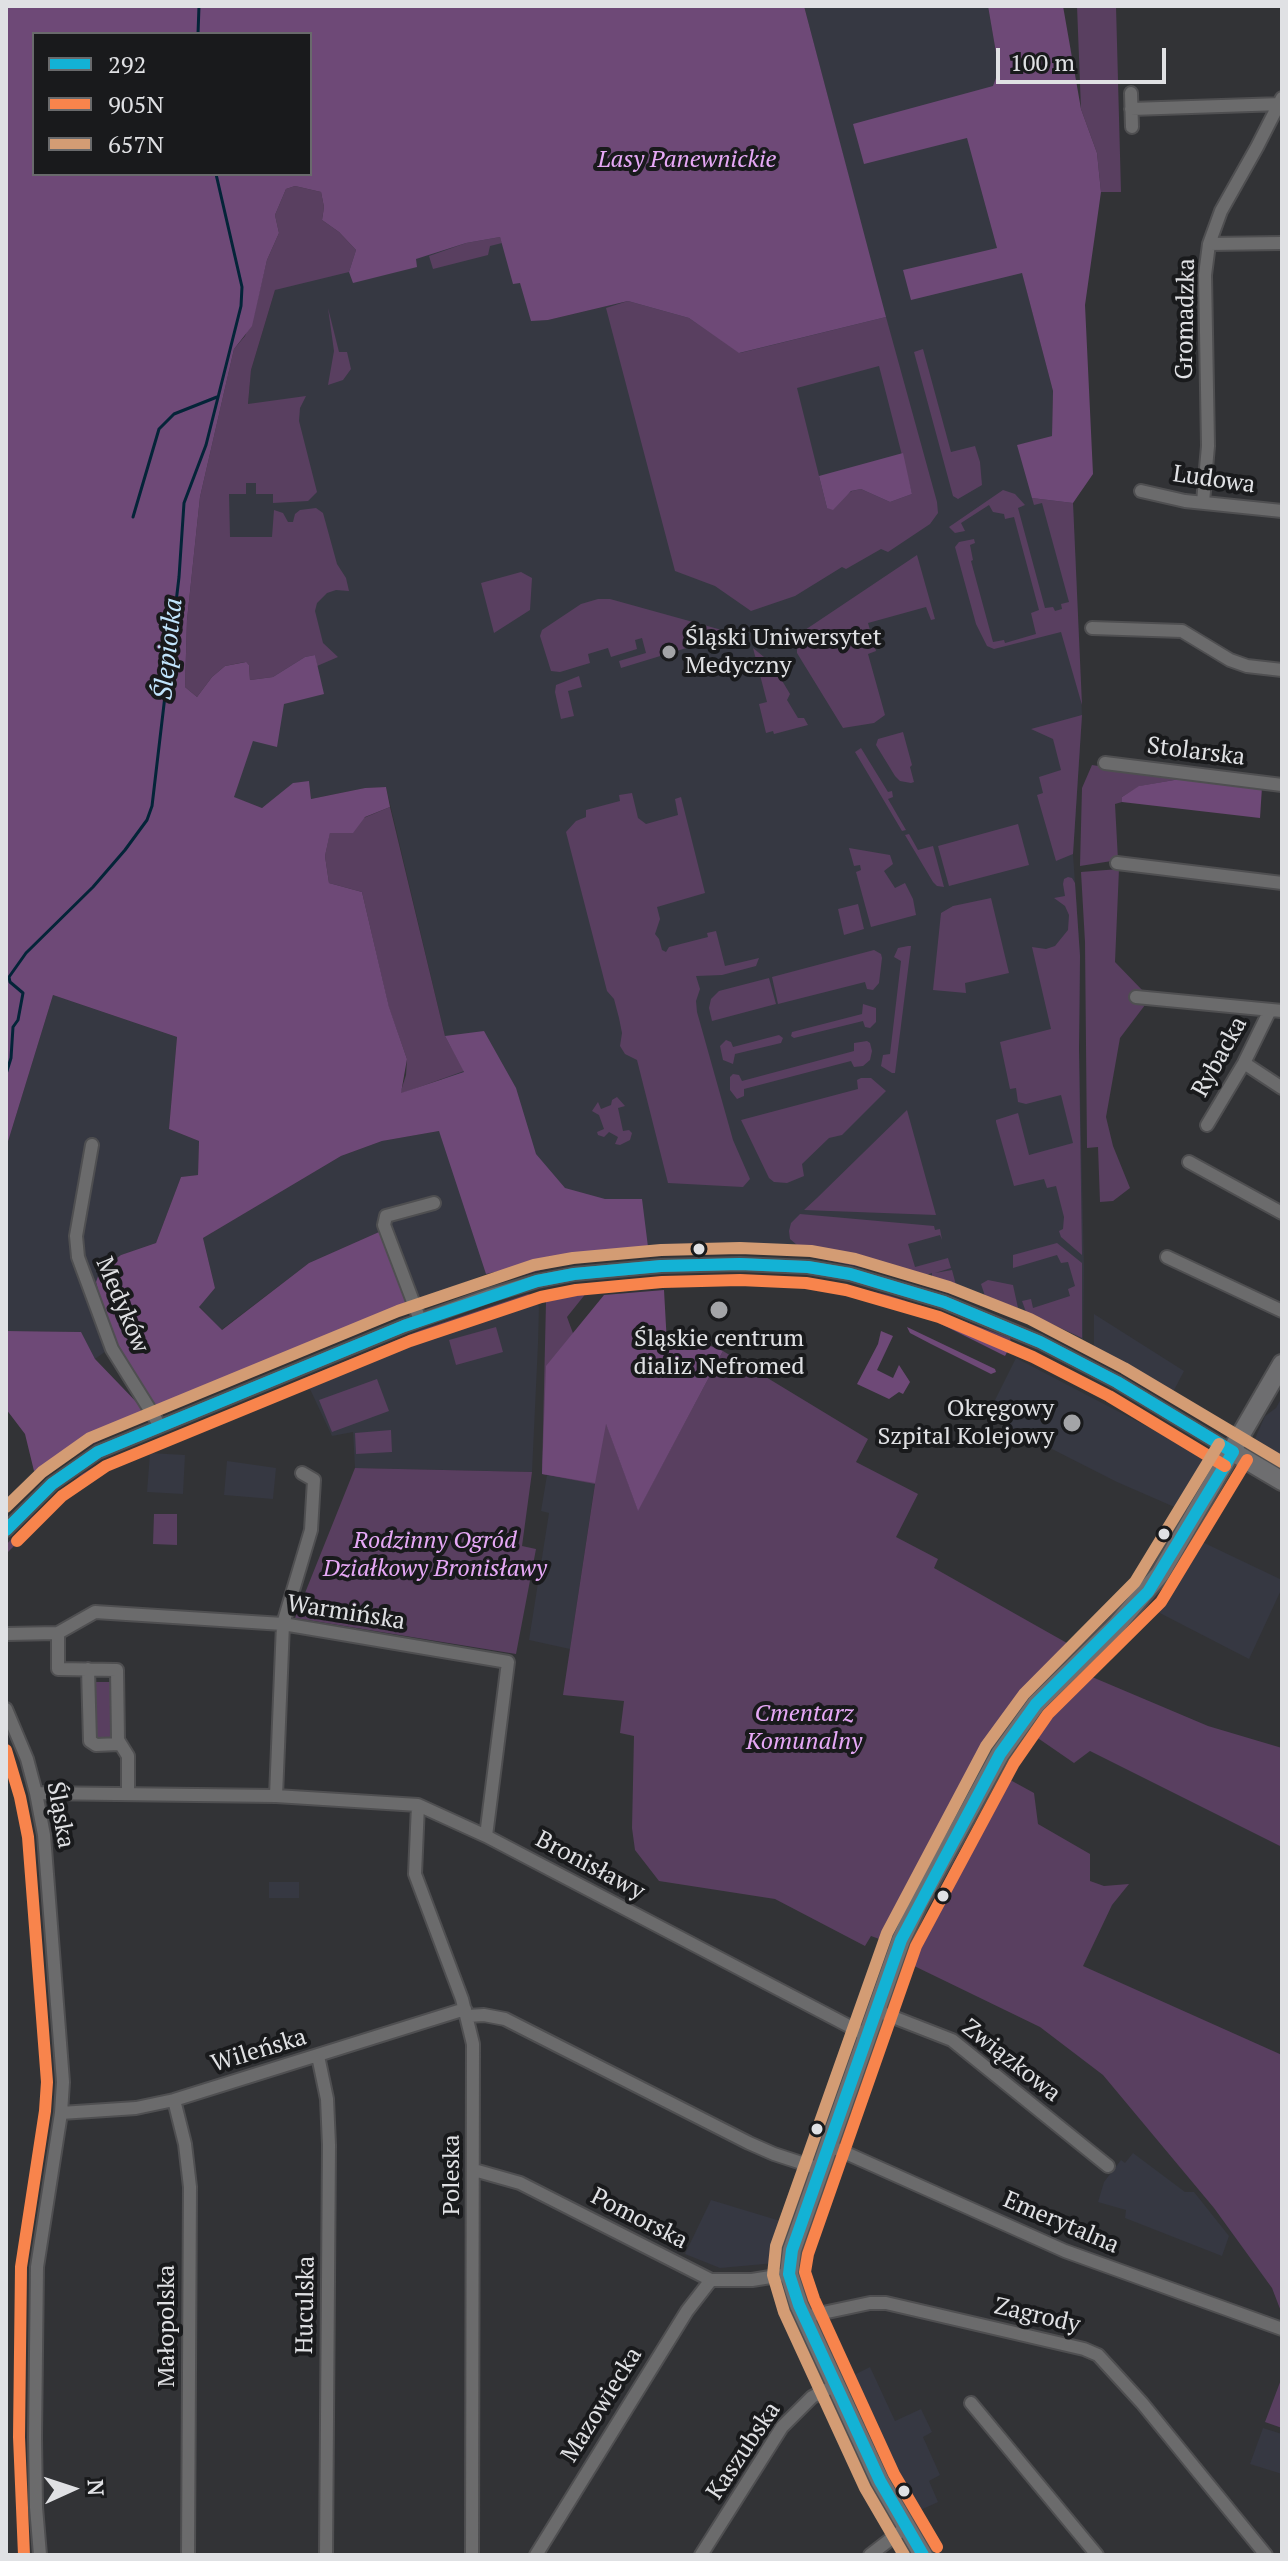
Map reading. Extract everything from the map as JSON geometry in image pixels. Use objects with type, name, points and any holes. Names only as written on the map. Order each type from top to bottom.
[{"type":"street","points":[[1131,93],[1132,127]]},
{"type":"street","name":"Gromadzka","points":[[1131,109],[1281,102]]},
{"type":"street","name":"Gromadzka","points":[[1203,502],[1208,446],[1205,275],[1209,244],[1221,211],[1281,102]]},
{"type":"street","points":[[1209,244],[1282,243]]},
{"type":"street","name":"Ludowa","points":[[1141,491],[1282,511]]},
{"type":"street","points":[[1092,628],[1182,631],[1230,660],[1247,666],[1282,670]]},
{"type":"street","name":"Stolarska","points":[[1105,763],[1282,785]]},
{"type":"street","points":[[1117,863],[1282,883]]},
{"type":"street","points":[[1136,997],[1276,1010]]},
{"type":"street","name":"Rybacka","points":[[1207,1125],[1276,1010]]},
{"type":"street","points":[[1244,1063],[1282,1088]]},
{"type":"street","name":"Medyków","points":[[92,1145],[76,1236],[78,1257],[112,1349],[160,1426]]},
{"type":"street","points":[[1189,1162],[1282,1213]]},
{"type":"street","points":[[420,1320],[384,1225],[386,1216],[434,1203]]},
{"type":"street","points":[[1167,1257],[1282,1311]]},
{"type":"street","points":[[6,1530],[36,1498],[79,1463],[98,1452],[420,1320],[529,1283],[600,1271],[661,1266],[740,1264],[835,1271],[944,1302],[1023,1333],[1117,1382],[1282,1481]]},
{"type":"street","points":[[923,2555],[905,2528],[804,2317],[789,2274],[792,2250],[893,1959],[918,1904],[1010,1737],[1041,1698],[1148,1592],[1282,1364]]},
{"type":"street","points":[[276,1796],[283,1624],[311,1530],[314,1480],[302,1473]]},
{"type":"street","name":"Warmińska","points":[[6,1634],[58,1633],[95,1612],[283,1624],[508,1662],[486,1836]]},
{"type":"street","points":[[58,1633],[58,1669],[117,1670],[119,1744],[128,1756],[128,1793]]},
{"type":"street","points":[[88,1669],[90,1741],[96,1745],[119,1744]]},
{"type":"street","name":"Śląska","points":[[6,1709],[23,1747],[36,1793],[45,1845],[63,2082],[37,2267],[35,2437],[40,2555]]},
{"type":"street","name":"Bronisławy","points":[[36,1793],[276,1796],[418,1805],[486,1836],[866,2035]]},
{"type":"street","name":"Poleska","points":[[418,1805],[415,1862],[418,1886],[466,2012],[473,2044],[472,2555]]},
{"type":"street","name":"Związkowa","points":[[875,2010],[952,2040],[1108,2166]]},
{"type":"street","name":"Wileńska","points":[[61,2113],[120,2110],[174,2100],[466,2012],[505,2019],[749,2143],[820,2169]]},
{"type":"street","name":"Huculska","points":[[318,2056],[327,2099],[329,2145],[326,2555]]},
{"type":"street","name":"Małopolska","points":[[174,2100],[185,2144],[190,2187],[188,2555]]},
{"type":"street","name":"Emerytalna","points":[[828,2145],[1065,2251],[1282,2329]]},
{"type":"street","name":"Pomorska","points":[[474,2170],[520,2183],[711,2280],[752,2280],[789,2274]]},
{"type":"street","name":"Mazowiecka","points":[[536,2555],[687,2311],[711,2280]]},
{"type":"street","name":"Zagrody","points":[[804,2317],[870,2303],[886,2303],[1084,2349],[1098,2355],[1266,2555]]},
{"type":"street","name":"Kaszubska","points":[[701,2555],[782,2427],[812,2397],[836,2385]]},
{"type":"street","points":[[971,2403],[1097,2555]]},
{"type":"street","points":[[870,2555],[905,2528]]},
{"type":"shaded area","name":"Śląski Uniwersytet Medyczny","points":[[804,6],[988,6],[999,70],[1022,272],[1053,391],[1052,436],[1018,445],[1073,503],[1082,715],[1073,854],[1080,956],[1083,1340],[1044,1318],[920,1273],[835,1251],[797,1245],[648,1247],[567,1256],[486,1274],[407,1305],[379,1232],[309,1263],[221,1330],[199,1306],[215,1288],[203,1238],[341,1156],[382,1141],[439,1131],[445,1036],[386,787],[311,799],[309,782],[294,783],[262,808],[233,797],[253,740],[277,746],[273,677],[218,514],[248,404],[251,370],[275,290],[356,250],[508,235],[548,320],[628,301],[885,317]]},
{"type":"shaded area","points":[[53,995],[177,1037],[169,1129],[199,1141],[198,1175],[181,1177],[156,1243],[121,1255],[109,1324],[113,1346],[95,1359],[80,1332],[6,1331],[6,1148]]},
{"type":"shaded area","points":[[536,1303],[539,1307],[532,1472],[355,1468],[353,1432],[332,1436],[309,1387],[450,1330]]},
{"type":"shaded area","points":[[1094,1314],[1184,1371],[1171,1396],[1094,1348]]},
{"type":"shaded area","name":"Okręgowy Szpital Kolejowy","points":[[1016,1358],[1148,1427],[1153,1423],[1199,1451],[1207,1471],[1188,1504],[1179,1509],[1117,1482],[987,1416]]},
{"type":"shaded area","points":[[1282,1397],[1282,1468],[1250,1450],[1265,1416],[1276,1408]]},
{"type":"shaded area","points":[[150,1453],[185,1455],[183,1494],[147,1492]]},
{"type":"shaded area","points":[[227,1461],[276,1468],[273,1499],[224,1495]]},
{"type":"shaded area","points":[[547,1475],[595,1483],[570,1649],[529,1640],[549,1513],[541,1511]]},
{"type":"shaded area","points":[[1196,1539],[1282,1580],[1282,1588],[1249,1659],[1154,1610]]},
{"type":"shaded area","points":[[269,1882],[299,1882],[299,1898],[269,1898]]},
{"type":"shaded area","points":[[1133,2153],[1185,2192],[1194,2192],[1229,2236],[1222,2256],[1125,2218],[1126,2210],[1098,2202],[1104,2182],[1121,2160],[1125,2163]]},
{"type":"shaded area","points":[[711,2200],[787,2223],[775,2263],[720,2268],[685,2254]]},
{"type":"shaded area","points":[[870,2367],[895,2421],[921,2409],[932,2432],[923,2437],[940,2475],[929,2481],[938,2502],[916,2512],[852,2376]]},
{"type":"shaded area","points":[[1263,2428],[1282,2434],[1282,2474],[1250,2464]]},
{"type":"green space","name":"Lasy Panewnickie","points":[[6,6],[804,6],[886,317],[739,353],[689,318],[628,301],[548,320],[531,321],[520,283],[513,284],[500,237],[466,243],[416,259],[417,267],[353,283],[349,272],[356,250],[322,220],[324,207],[321,192],[295,186],[286,189],[275,215],[279,233],[267,260],[252,326],[234,349],[200,497],[187,620],[185,687],[197,697],[225,666],[246,662],[250,680],[273,677],[305,657],[315,655],[324,694],[284,704],[277,747],[253,741],[234,797],[262,808],[293,783],[309,781],[311,799],[386,787],[390,807],[365,817],[353,833],[330,833],[325,856],[329,883],[362,892],[389,1007],[407,1059],[401,1093],[464,1072],[445,1036],[484,1031],[516,1088],[536,1154],[565,1188],[605,1199],[642,1199],[648,1247],[566,1256],[486,1274],[439,1131],[382,1141],[341,1156],[203,1238],[215,1288],[199,1307],[222,1330],[309,1263],[379,1232],[407,1305],[157,1410],[113,1346],[96,1282],[100,1271],[121,1255],[156,1243],[181,1177],[198,1175],[199,1141],[169,1129],[177,1037],[53,995],[6,1148]]},
{"type":"green space","points":[[988,6],[1063,6],[1081,109],[1097,153],[1101,192],[1085,305],[1093,474],[1073,503],[1032,498],[1017,445],[1052,436],[1053,391],[1022,273],[911,300],[903,270],[997,248],[967,138],[864,164],[853,124],[993,86],[999,70]]},
{"type":"green space","points":[[1077,6],[1116,6],[1121,192],[1101,192],[1097,153],[1081,109]]},
{"type":"green space","points":[[295,186],[321,192],[324,207],[322,220],[356,250],[349,272],[275,290],[251,370],[248,404],[306,396],[300,408],[299,421],[317,492],[308,501],[273,503],[273,494],[256,494],[256,483],[246,483],[246,494],[229,494],[230,537],[272,537],[274,510],[283,513],[288,522],[293,522],[300,510],[316,508],[323,513],[337,564],[346,578],[349,591],[327,593],[317,603],[315,611],[323,643],[338,657],[317,666],[315,655],[305,657],[273,677],[250,680],[249,665],[245,662],[225,666],[197,697],[185,687],[187,620],[200,497],[234,349],[245,336],[254,314],[267,260],[279,233],[275,215],[286,189]]},
{"type":"green space","points":[[500,237],[502,243],[490,246],[488,255],[433,269],[429,256],[466,243]]},
{"type":"green space","points":[[628,301],[689,318],[740,353],[886,317],[938,513],[930,524],[888,552],[881,549],[846,569],[842,567],[795,596],[751,611],[715,586],[675,571],[606,308]],"holes":[[[879,366],[912,494],[890,502],[861,489],[852,491],[827,508],[797,388]]]},
{"type":"green space","points":[[328,308],[339,352],[347,352],[351,369],[343,380],[328,385],[334,351]]},
{"type":"green space","points":[[923,349],[951,452],[975,446],[980,462],[982,485],[958,499],[953,496],[914,352]]},
{"type":"green space","points":[[903,453],[912,494],[890,502],[861,489],[851,491],[833,510],[827,508],[819,476]]},
{"type":"green space","points":[[1003,490],[1015,494],[1025,505],[1018,508],[1045,608],[1053,607],[1055,611],[1062,609],[1061,604],[1069,602],[1042,503],[1034,505],[1032,498],[1073,503],[1082,705],[1061,632],[994,649],[987,646],[976,624],[955,547],[959,542],[974,539],[975,543],[970,545],[971,561],[993,642],[1004,640],[1005,643],[1036,634],[1031,613],[1039,610],[1014,517],[1005,519],[1004,514],[993,512],[989,505],[961,523],[965,531],[955,533],[949,527]]},
{"type":"green space","points":[[917,555],[935,619],[931,620],[926,607],[868,623],[876,651],[868,654],[885,715],[874,723],[843,728],[797,653],[797,638]]},
{"type":"green space","points":[[521,572],[532,578],[530,610],[494,633],[481,583]]},
{"type":"green space","points":[[610,599],[729,632],[729,635],[621,668],[619,661],[646,653],[642,638],[635,640],[637,649],[611,657],[608,648],[588,654],[590,663],[560,672],[551,671],[540,636],[542,630],[581,604]]},
{"type":"green space","points":[[753,648],[764,657],[774,674],[778,674],[790,694],[787,700],[798,718],[804,718],[808,725],[774,734],[773,731],[766,733],[759,704],[767,702]]},
{"type":"green space","points":[[579,676],[582,687],[568,691],[574,716],[561,719],[556,685]]},
{"type":"green space","points":[[1082,715],[1073,854],[1056,861],[1037,795],[1043,793],[1039,777],[1061,770],[1053,739],[1031,729]]},
{"type":"green space","points":[[903,732],[912,765],[914,782],[911,783],[900,781],[895,776],[876,745],[878,739]]},
{"type":"green space","points":[[861,748],[888,792],[892,791],[893,797],[888,799],[906,830],[902,831],[855,752]]},
{"type":"green space","points":[[1092,765],[1180,779],[1140,786],[1122,797],[1122,802],[1115,804],[1118,860],[1080,866],[1082,788]]},
{"type":"green space","points":[[1180,779],[1262,787],[1260,818],[1122,802],[1122,797],[1139,786]]},
{"type":"green space","points":[[632,793],[638,818],[646,824],[678,815],[675,799],[681,797],[705,893],[657,907],[660,919],[655,934],[662,950],[666,952],[669,947],[708,937],[707,933],[716,931],[725,966],[759,958],[756,966],[722,975],[696,976],[700,989],[696,1001],[697,1012],[733,1140],[750,1179],[743,1187],[668,1183],[637,1060],[625,1054],[620,1046],[622,1033],[619,1018],[614,999],[607,991],[566,832],[576,821],[586,817],[586,810],[620,801],[619,795]]},
{"type":"green space","points":[[390,807],[445,1036],[464,1071],[400,1094],[407,1059],[389,1008],[362,892],[329,883],[325,856],[330,832]]},
{"type":"green space","points":[[1018,824],[1029,865],[949,886],[938,846]]},
{"type":"green space","points":[[909,834],[918,850],[933,846],[944,887],[933,882],[905,835]]},
{"type":"green space","points":[[849,848],[890,855],[893,864],[884,871],[895,888],[905,883],[916,915],[871,927],[856,872],[861,870],[860,865],[854,866]]},
{"type":"green space","points":[[1119,869],[1115,962],[1143,991],[1145,1005],[1120,1038],[1106,1117],[1113,1146],[1130,1188],[1113,1201],[1100,1202],[1098,1147],[1087,1148],[1085,942],[1081,872]]},
{"type":"green space","points":[[1068,877],[1075,883],[1080,956],[1082,1255],[1061,1237],[1059,1231],[1063,1229],[1064,1217],[1056,1186],[1047,1188],[1044,1179],[1014,1186],[996,1122],[1018,1113],[1029,1155],[1073,1143],[1061,1095],[1026,1104],[1018,1102],[1016,1088],[1010,1089],[1000,1042],[1051,1029],[1032,947],[1046,949],[1055,946],[1068,930],[1069,915],[1065,906],[1054,898],[1065,896],[1063,884]]},
{"type":"green space","points":[[991,898],[1009,973],[965,983],[966,993],[933,990],[941,913],[953,906]]},
{"type":"green space","points":[[858,904],[864,929],[844,935],[838,909]]},
{"type":"green space","points":[[911,946],[895,1073],[892,1073],[881,1066],[883,1055],[890,1054],[901,961],[894,957],[898,948]]},
{"type":"green space","points":[[874,950],[882,958],[879,983],[873,990],[867,989],[865,982],[778,1004],[772,977]]},
{"type":"green space","points":[[769,978],[776,1004],[712,1021],[709,1008],[711,999],[719,991]]},
{"type":"green space","points":[[863,1004],[876,1008],[876,1022],[870,1028],[865,1027],[863,1021],[794,1038],[791,1036],[792,1032],[862,1014]]},
{"type":"green space","points":[[779,1035],[783,1038],[781,1043],[735,1054],[733,1064],[723,1060],[720,1046],[726,1040],[733,1047]]},
{"type":"green space","points":[[867,1041],[872,1051],[870,1060],[863,1066],[854,1067],[851,1061],[744,1089],[744,1096],[737,1099],[730,1090],[733,1074],[739,1075],[742,1081],[854,1051],[854,1043]]},
{"type":"green space","points":[[871,1078],[886,1091],[842,1135],[829,1138],[802,1164],[804,1176],[787,1183],[774,1182],[769,1178],[741,1120],[858,1089],[857,1080]]},
{"type":"green space","points":[[617,1097],[625,1106],[618,1108],[623,1131],[632,1133],[630,1140],[620,1145],[615,1144],[618,1137],[609,1132],[604,1137],[598,1135],[597,1132],[604,1129],[599,1115],[592,1111],[598,1102],[601,1109],[611,1105]]},
{"type":"green space","points":[[907,1110],[936,1215],[804,1210],[817,1198]]},
{"type":"green space","points":[[800,1214],[934,1226],[935,1230],[940,1229],[942,1240],[940,1235],[908,1244],[915,1267],[948,1258],[951,1268],[935,1273],[952,1270],[956,1285],[932,1276],[932,1273],[926,1275],[864,1258],[797,1245],[790,1239],[789,1231],[791,1223]]},
{"type":"green space","points":[[1057,1243],[1082,1263],[1082,1338],[1026,1312],[1022,1301],[1031,1299],[1033,1308],[1070,1296],[1068,1289],[1075,1286],[1068,1262],[1061,1263],[1057,1255],[1013,1268],[1013,1255]]},
{"type":"green space","points":[[812,1252],[878,1265],[974,1296],[970,1300],[876,1270],[812,1257]]},
{"type":"green space","points":[[554,1264],[549,1268],[422,1305],[489,1281]]},
{"type":"green space","points":[[735,1275],[743,1282],[655,1283],[654,1277]]},
{"type":"green space","points":[[809,1278],[888,1295],[906,1301],[908,1306],[809,1282]]},
{"type":"green space","points":[[988,1280],[1013,1285],[1018,1308],[985,1296],[981,1284]]},
{"type":"green space","points":[[664,1290],[667,1344],[701,1342],[723,1351],[638,1511],[606,1424],[595,1483],[542,1474],[546,1366],[604,1295]]},
{"type":"green space","name":"Cmentarz Komunalny","points":[[587,1292],[567,1317],[638,1510],[723,1351],[868,1439],[856,1462],[918,1494],[896,1537],[938,1559],[934,1568],[1074,1647],[1029,1690],[986,1749],[882,1940],[871,1936],[865,1946],[775,1899],[659,1881],[635,1850],[632,1828],[634,1736],[620,1733],[624,1701],[563,1695],[595,1484],[542,1474],[546,1302],[547,1298]]},
{"type":"green space","points":[[528,1294],[536,1297],[431,1333],[302,1385],[300,1380],[421,1330]]},
{"type":"green space","points":[[919,1305],[1010,1338],[1012,1346],[990,1334],[916,1307]]},
{"type":"green space","points":[[408,1310],[403,1315],[172,1410],[163,1411]]},
{"type":"green space","points":[[940,1321],[989,1339],[1008,1350],[1005,1356]]},
{"type":"green space","points":[[496,1327],[503,1352],[456,1365],[449,1340]]},
{"type":"green space","points":[[907,1327],[996,1372],[991,1374],[931,1344],[910,1333]]},
{"type":"green space","points":[[6,1331],[81,1332],[95,1359],[145,1411],[34,1471],[25,1434],[6,1409]]},
{"type":"green space","points":[[881,1331],[893,1336],[877,1370],[893,1378],[899,1365],[910,1382],[903,1394],[899,1392],[889,1399],[857,1384],[878,1344]]},
{"type":"green space","points":[[377,1379],[389,1411],[332,1432],[319,1400]]},
{"type":"green space","points":[[140,1421],[76,1452],[29,1490],[27,1488],[70,1452]]},
{"type":"green space","points":[[391,1430],[392,1452],[356,1454],[355,1433]]},
{"type":"green space","points":[[172,1433],[172,1438],[103,1468],[72,1488],[6,1554],[6,1545],[32,1517],[82,1474],[106,1460]]},
{"type":"green space","name":"Rodzinny Ogród Działkowy Bronisławy","points":[[355,1468],[532,1472],[522,1546],[536,1549],[516,1654],[295,1618]]},
{"type":"green space","points":[[154,1514],[177,1514],[177,1545],[153,1544]]},
{"type":"green space","points":[[1085,1674],[1208,1726],[1282,1748],[1282,1847],[1090,1751],[1074,1763],[1029,1732]]},
{"type":"green space","points":[[96,1682],[113,1682],[112,1738],[95,1737]]},
{"type":"green space","points":[[1003,1776],[1034,1793],[1038,1824],[1090,1854],[1090,1881],[1104,1886],[1129,1884],[1112,1905],[1083,1966],[1282,2055],[1282,2314],[1272,2288],[1214,2208],[1103,2075],[1040,2027],[906,1962],[953,1864]]},
{"type":"green space","points":[[1282,2377],[1282,2428],[1265,2422]]},
{"type":"waterway","name":"Ślepiotka","points":[[198,32],[199,6]]},
{"type":"waterway","name":"Ślepiotka","points":[[6,1074],[11,1058],[13,1027],[18,1020],[23,993],[10,982],[9,977],[26,953],[93,887],[125,850],[147,820],[152,806],[179,577],[184,503],[206,445],[241,306],[242,287],[216,176]]},
{"type":"waterway","points":[[133,517],[159,429],[174,414],[217,397]]},
{"type":"transit line","name":"657N","points":[[6,1507],[42,1472],[90,1438],[398,1311],[534,1265],[661,1250],[740,1248],[811,1251],[855,1259],[949,1287],[1030,1319],[1124,1368],[1282,1462]]},
{"type":"transit line","name":"292","points":[[6,1530],[52,1484],[98,1452],[404,1326],[537,1281],[574,1274],[661,1266],[740,1264],[808,1267],[850,1274],[944,1302],[1040,1342],[1117,1382],[1233,1452]]},
{"type":"transit line","name":"905N","points":[[17,1541],[62,1496],[106,1466],[410,1341],[541,1297],[576,1290],[662,1282],[740,1280],[806,1283],[846,1290],[939,1317],[1033,1357],[1109,1396],[1225,1466]]},
{"type":"transit line","name":"657N","points":[[904,2555],[865,2488],[784,2312],[773,2275],[776,2246],[887,1933],[986,1746],[1024,1694],[1135,1582],[1219,1444]]},
{"type":"transit line","name":"292","points":[[923,2555],[880,2481],[799,2305],[789,2274],[792,2250],[901,1940],[1000,1754],[1036,1704],[1148,1592],[1233,1452]]},
{"type":"transit line","name":"905N","points":[[937,2547],[894,2474],[814,2299],[805,2272],[808,2254],[916,1946],[1014,1763],[1048,1714],[1161,1602],[1247,1460]]},
{"type":"transit line","name":"905N","points":[[6,1750],[28,1837],[47,2082],[21,2267],[19,2437],[24,2555]]},
{"type":"place","name":"Śląski Uniwersytet Medyczny","points":[[669,652]]},
{"type":"place","name":"Śląskie centrum dializ Nefromed","points":[[719,1310]]},
{"type":"place","name":"Okręgowy Szpital Kolejowy","points":[[1072,1423]]}]
